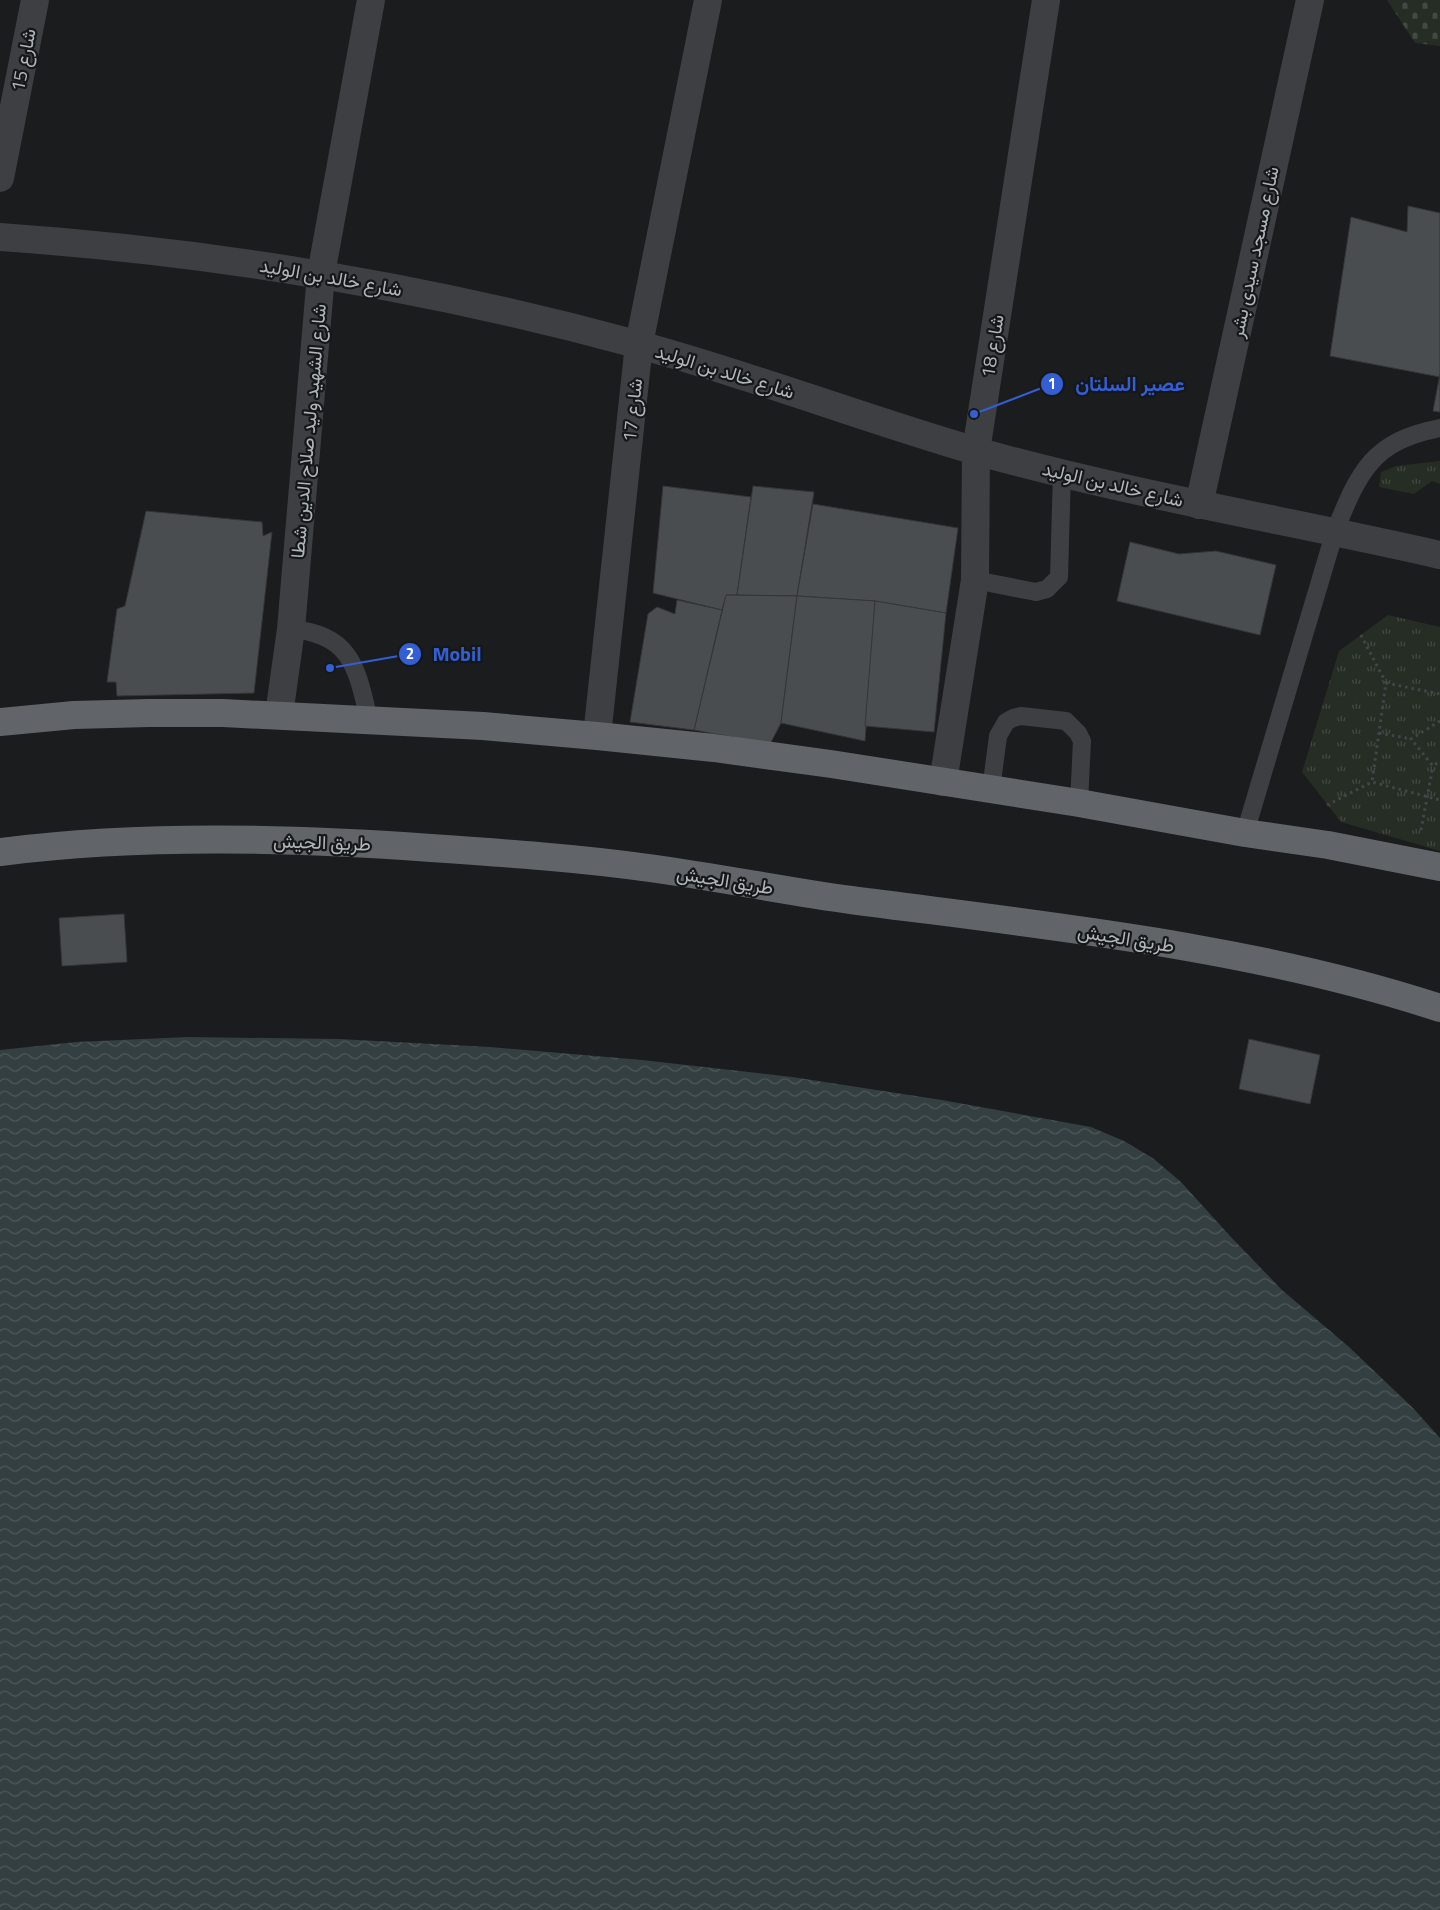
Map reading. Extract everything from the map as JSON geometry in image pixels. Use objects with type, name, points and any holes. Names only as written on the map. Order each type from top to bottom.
[{"type":"highway","points":[[0,722],[74,715],[149,713],[279,715],[483,726],[597,736],[812,761],[1079,803],[1245,833],[1328,844],[1440,868]]},
{"type":"highway","name":"طريق الجيش","points":[[0,852],[128,841],[239,840],[338,842],[548,856],[647,868],[843,899],[1146,940],[1324,975],[1408,997],[1440,1008]]},
{"type":"street","name":"شارع 15","points":[[0,178],[35,0]]},
{"type":"street","name":"شارع الشهيد وليد صلاح الدين شطا","points":[[279,715],[291,629],[321,274],[371,0]]},
{"type":"street","name":"شارع 17","points":[[597,736],[639,344],[708,0]]},
{"type":"street","name":"شارع 18","points":[[943,782],[975,580],[976,451],[1046,0]]},
{"type":"street","name":"شارع مسجد سيدى بشر","points":[[1199,505],[1310,0]]},
{"type":"street","name":"شارع خالد بن الوليد","points":[[0,237],[169,252],[258,264],[321,274],[494,308],[639,344],[976,451],[1199,505],[1335,531],[1440,554]]},
{"type":"lane","points":[[1245,833],[1335,531],[1352,488],[1374,458],[1389,446],[1405,436],[1440,428]]},
{"type":"lane","points":[[975,580],[1036,592],[1047,589],[1059,577],[1062,472]]},
{"type":"lane","points":[[291,629],[306,630],[320,634],[333,641],[350,657],[360,681],[369,720]]},
{"type":"lane","points":[[991,790],[998,736],[1006,722],[1021,716],[1066,721],[1078,733],[1082,741],[1079,803]]},
{"type":"path","points":[[1361,635],[1386,684],[1372,782]]},
{"type":"path","points":[[1386,684],[1440,694]]},
{"type":"path","points":[[1411,739],[1440,721]]},
{"type":"path","points":[[1379,732],[1411,739],[1433,766]]},
{"type":"path","points":[[1420,836],[1433,766],[1440,761]]},
{"type":"path","points":[[1327,804],[1372,782],[1440,800]]},
{"type":"green space","points":[[1387,0],[1440,0],[1440,46],[1415,43]]},
{"type":"green space","points":[[1440,461],[1440,484],[1432,481],[1414,494],[1379,487],[1381,472],[1396,466]]},
{"type":"green space","points":[[1388,615],[1440,627],[1440,851],[1341,822],[1302,772],[1339,651]]},
{"type":"water","points":[[188,1037],[339,1039],[490,1047],[642,1060],[792,1077],[942,1100],[1091,1127],[1124,1141],[1154,1159],[1181,1182],[1282,1290],[1349,1347],[1413,1408],[1440,1438],[1440,1910],[0,1910],[0,1050],[76,1042]]},
{"type":"building","points":[[1408,206],[1440,213],[1440,377],[1330,356],[1351,217],[1407,232]]},
{"type":"building","points":[[1440,374],[1440,412],[1433,411]]},
{"type":"building","points":[[663,486],[751,497],[737,595],[726,595],[722,610],[653,593]]},
{"type":"building","points":[[753,486],[814,492],[797,596],[737,595]]},
{"type":"building","points":[[813,504],[958,528],[946,613],[875,601],[797,596]]},
{"type":"building","points":[[146,511],[262,522],[263,536],[272,532],[254,693],[117,696],[116,682],[107,682],[117,609],[125,606]]},
{"type":"building","points":[[1130,542],[1179,554],[1216,551],[1276,565],[1260,635],[1117,601]]},
{"type":"building","points":[[726,595],[797,596],[781,723],[770,744],[694,730]]},
{"type":"building","points":[[797,596],[875,601],[865,741],[781,723]]},
{"type":"building","points":[[677,600],[722,610],[694,730],[630,722],[648,614],[657,607],[675,614]]},
{"type":"building","points":[[875,601],[946,613],[934,732],[865,726]]},
{"type":"building","points":[[124,914],[127,962],[62,966],[59,918]]},
{"type":"building","points":[[1249,1039],[1320,1055],[1310,1104],[1239,1089]]},
{"type":"place","name":"عصير السلتان","points":[[974,414]]},
{"type":"place","name":"Mobil","points":[[330,668]]}]
